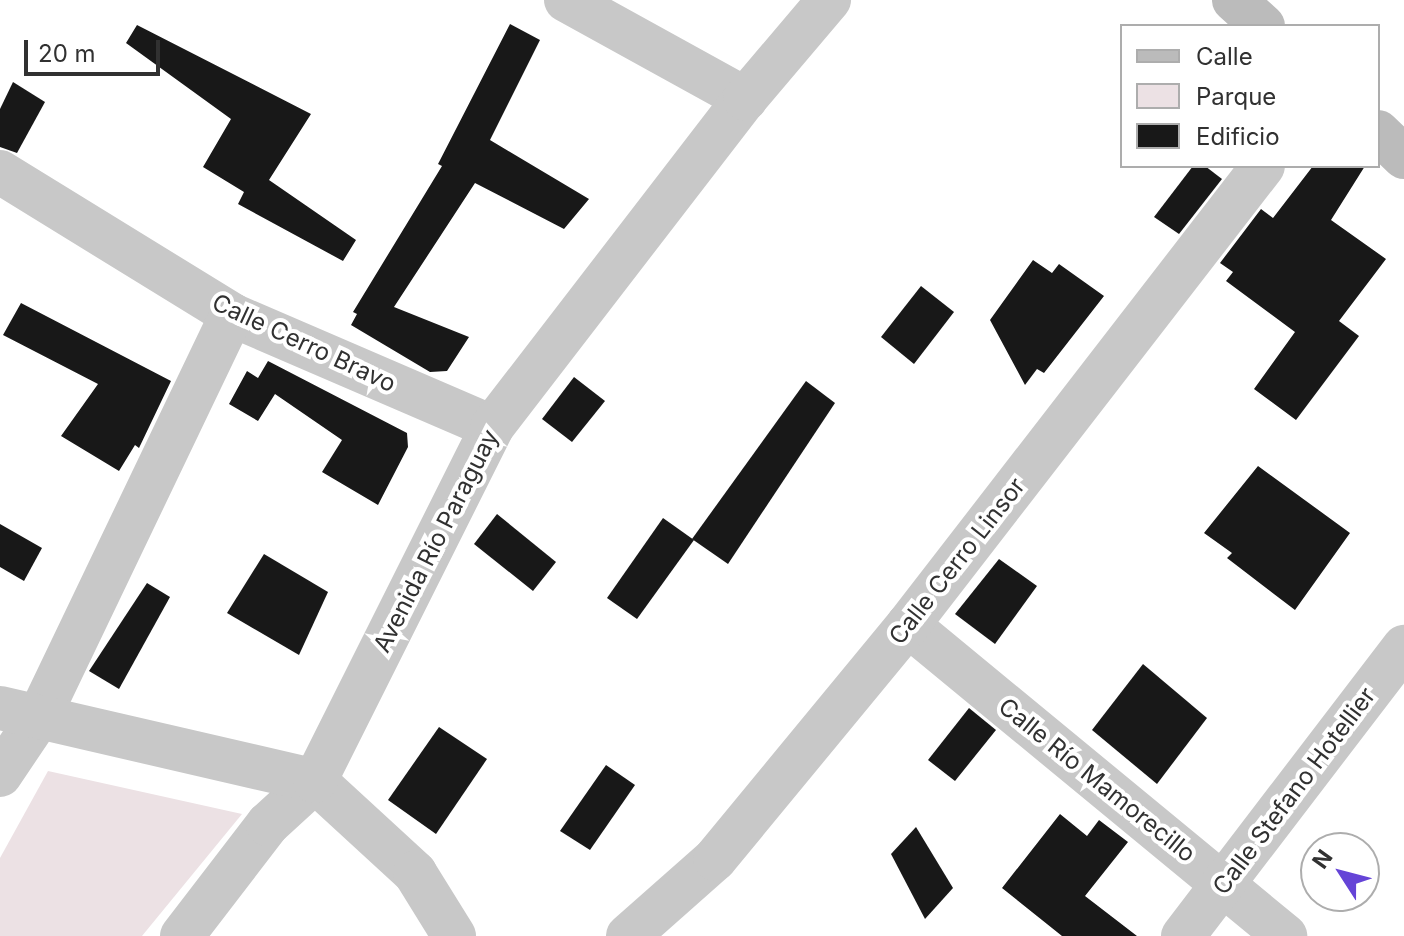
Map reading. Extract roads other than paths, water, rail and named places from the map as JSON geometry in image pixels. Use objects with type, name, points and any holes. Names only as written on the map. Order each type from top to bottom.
[{"type":"main road","points":[[1234,0],[1261,24]]},
{"type":"main road","points":[[1380,134],[1404,157]]},
{"type":"street","points":[[566,0],[745,99]]},
{"type":"street","name":"Avenida Río Paraguay","points":[[182,936],[260,834],[315,781],[492,427],[745,99],[829,0]]},
{"type":"street","name":"Calle Cerro Linsor","points":[[628,936],[715,859],[908,625],[1261,168]]},
{"type":"street","name":"Calle Cerro Bravo","points":[[0,172],[232,315],[492,427]]},
{"type":"street","points":[[0,775],[19,712],[232,315]]},
{"type":"street","name":"Calle Río Mamorecillo","points":[[908,625],[1285,936]]},
{"type":"street","name":"Calle Stefano Hotellier","points":[[1183,936],[1404,647]]},
{"type":"street","points":[[19,712],[315,781],[415,873],[454,936]]}]
